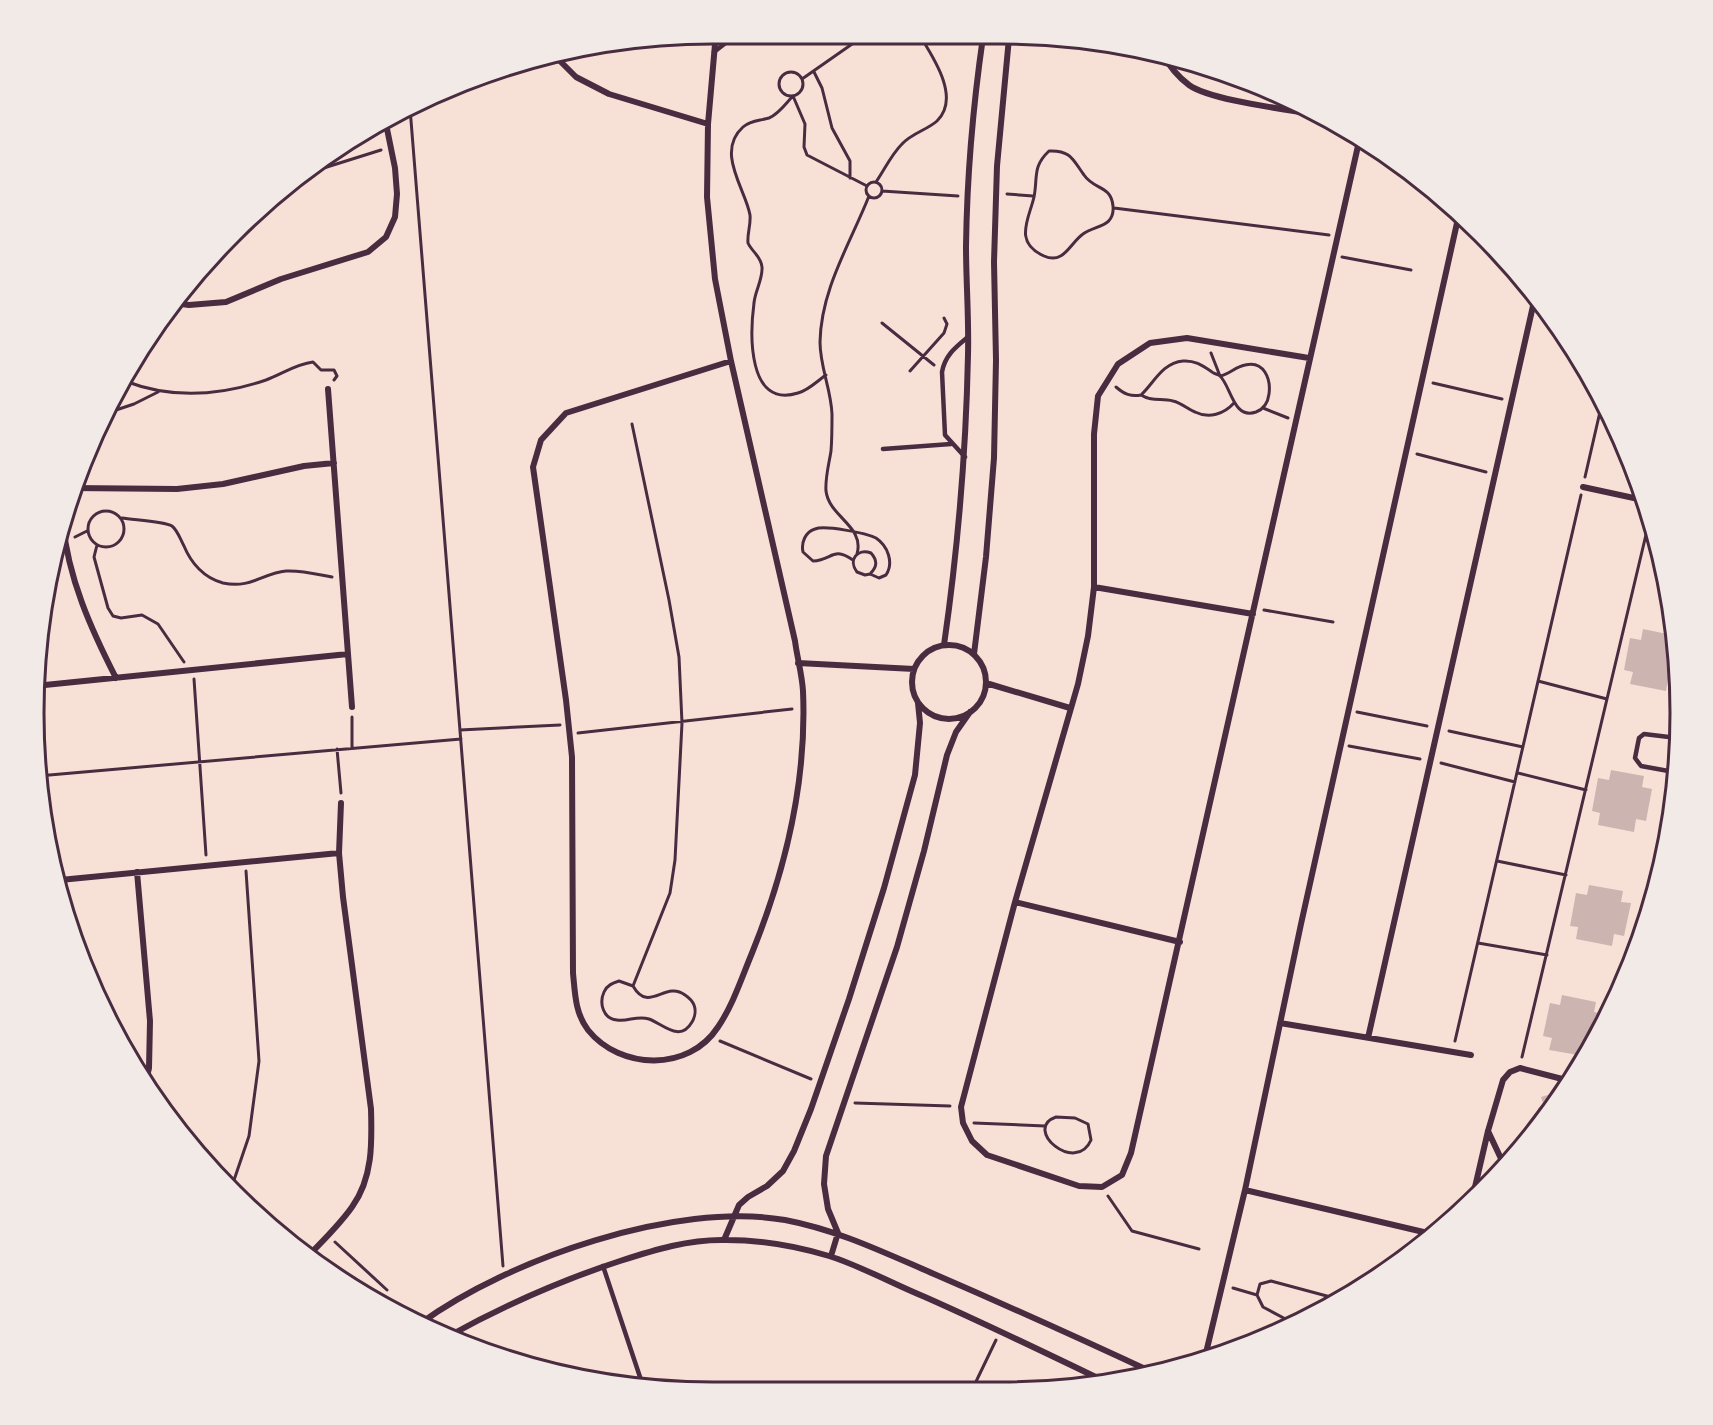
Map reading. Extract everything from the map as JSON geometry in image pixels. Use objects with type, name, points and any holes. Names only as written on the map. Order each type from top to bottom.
[{"type":"street","points":[[715,44],[708,124],[707,197],[715,279],[803,688],[803,730],[797,794],[786,855],[765,920],[739,984],[718,1027],[711,1036],[688,1053],[661,1061],[633,1059],[608,1048],[594,1035],[588,1029],[575,1004],[572,757],[533,467],[541,440],[566,413],[731,361]]},
{"type":"street","points":[[944,645],[956,563],[965,458],[968,337],[966,246],[977,82],[982,44]]},
{"type":"street","points":[[974,654],[986,556],[993,458],[996,360],[993,262],[996,193],[1008,44]]},
{"type":"street","points":[[561,61],[576,77],[609,94],[708,124]]},
{"type":"street","points":[[1168,65],[1190,86],[1217,97],[1293,110]]},
{"type":"street","points":[[183,304],[226,302],[281,279],[368,252],[386,237],[395,217],[397,194],[388,128]]},
{"type":"street","points":[[1309,358],[1187,338],[1150,343],[1118,364],[1098,396],[1094,434],[1094,586],[1088,636],[1071,708],[1015,902],[961,1107],[963,1123],[972,1141],[987,1155],[1079,1186],[1102,1187],[1122,1175],[1131,1154],[1358,147]]},
{"type":"street","points":[[1207,1349],[1245,1190],[1457,223]]},
{"type":"street","points":[[1368,1038],[1533,307]]},
{"type":"street","points":[[328,389],[352,706]]},
{"type":"street","points":[[82,488],[177,489],[223,484],[304,466],[334,463]]},
{"type":"street","points":[[1583,487],[1634,498]]},
{"type":"street","points":[[65,543],[77,590],[94,636],[116,678]]},
{"type":"street","points":[[1094,586],[1254,611]]},
{"type":"street","points":[[724,1240],[739,1205],[767,1186],[783,1171],[794,1151],[820,1083],[880,899],[915,775],[920,723],[918,703],[913,692],[914,669],[926,652],[944,645],[955,645],[965,648],[981,662],[986,683],[984,694],[956,732],[947,755],[924,851],[897,947],[867,1041],[826,1156],[824,1184],[828,1209],[838,1233],[831,1256]]},
{"type":"street","points":[[45,685],[348,654]]},
{"type":"street","points":[[798,663],[914,669]]},
{"type":"street","points":[[986,683],[1071,708]]},
{"type":"street","points":[[918,703],[936,717],[948,719],[970,712]]},
{"type":"street","points":[[314,1250],[353,1206],[367,1176],[372,1143],[371,1109],[339,853],[341,803]]},
{"type":"street","points":[[64,880],[339,853]]},
{"type":"street","points":[[137,872],[150,1022],[148,1071]]},
{"type":"street","points":[[1015,902],[1180,942]]},
{"type":"street","points":[[1280,1023],[1471,1055]]},
{"type":"street","points":[[1477,1183],[1488,1131],[1503,1080],[1510,1072],[1520,1068],[1560,1079]]},
{"type":"street","points":[[1488,1131],[1500,1157]]},
{"type":"street","points":[[1245,1190],[1422,1232]]},
{"type":"street","points":[[428,1318],[442,1308],[536,1261],[633,1230],[734,1217],[784,1220],[838,1233],[1140,1367]]},
{"type":"street","points":[[457,1331],[538,1290],[603,1266],[663,1248],[693,1242],[724,1240],[759,1242],[793,1246],[831,1256],[1000,1330],[1092,1375]]},
{"type":"lane","points":[[714,52],[724,44]]},
{"type":"lane","points":[[965,458],[945,435],[942,372],[950,352],[968,337]]},
{"type":"lane","points":[[884,449],[951,444]]},
{"type":"lane","points":[[1667,771],[1641,766],[1635,758],[1639,738],[1644,734],[1669,737]]},
{"type":"lane","points":[[603,1266],[640,1377]]},
{"type":"path","points":[[802,79],[855,44]]},
{"type":"path","points":[[869,196],[866,191],[867,186],[871,182],[876,182],[902,144],[934,122],[944,110],[946,94],[942,79],[925,44]]},
{"type":"path","points":[[814,72],[822,88],[832,128],[850,161],[850,178]]},
{"type":"path","points":[[825,375],[803,391],[784,396],[767,388],[758,375],[754,359],[752,323],[754,300],[762,267],[759,257],[748,243],[750,212],[734,172],[734,142],[742,127],[772,116],[793,96],[801,92],[802,79],[794,73],[784,75],[780,89],[793,96],[805,124],[804,147],[807,154],[867,186]]},
{"type":"path","points":[[411,115],[504,1276]]},
{"type":"path","points":[[325,168],[391,147]]},
{"type":"path","points":[[1058,151],[1070,156],[1089,182],[1106,189],[1112,198],[1114,208],[1106,224],[1085,232],[1064,255],[1051,258],[1038,253],[1026,238],[1025,224],[1034,196],[1035,174],[1038,163],[1049,152],[1058,151]]},
{"type":"path","points":[[876,182],[882,191]]},
{"type":"path","points":[[882,191],[969,196]]},
{"type":"path","points":[[869,196],[878,196],[882,191]]},
{"type":"path","points":[[996,193],[1034,196]]},
{"type":"path","points":[[853,560],[838,552],[822,561],[813,561],[805,556],[802,548],[806,536],[815,529],[854,532],[878,539],[888,553],[890,566],[886,575],[879,578],[857,572],[853,560],[860,546],[854,532],[833,509],[826,493],[832,414],[830,392],[820,360],[824,306],[840,261],[869,196]]},
{"type":"path","points":[[1114,208],[1337,236]]},
{"type":"path","points":[[1333,256],[1410,270]]},
{"type":"path","points":[[910,370],[944,333],[947,324],[944,318]]},
{"type":"path","points":[[882,323],[942,372]]},
{"type":"path","points":[[1141,395],[1155,377],[1179,361],[1194,362],[1220,376],[1244,364],[1252,364],[1260,367],[1268,377],[1270,388],[1268,401],[1263,408],[1248,412],[1234,403],[1220,376],[1207,341]]},
{"type":"path","points":[[130,383],[159,392],[179,394],[222,391],[264,380],[303,363],[313,362],[321,370],[334,370],[338,376],[328,389]]},
{"type":"path","points":[[1109,379],[1125,394],[1180,403],[1194,412],[1207,415],[1219,414],[1234,403]]},
{"type":"path","points":[[1422,380],[1511,401]]},
{"type":"path","points":[[116,410],[159,392]]},
{"type":"path","points":[[1263,408],[1296,420]]},
{"type":"path","points":[[1452,1052],[1599,414]]},
{"type":"path","points":[[632,424],[679,657],[682,723],[675,860],[670,893],[633,986]]},
{"type":"path","points":[[1406,451],[1495,474]]},
{"type":"path","points":[[122,518],[124,534],[113,546],[97,545],[91,539],[87,531],[92,516],[108,510],[122,518],[171,525],[178,533],[189,558],[201,572],[222,583],[240,584],[257,581],[284,571],[300,571],[342,580]]},
{"type":"path","points":[[1520,1068],[1646,535]]},
{"type":"path","points":[[97,545],[94,556],[108,608],[113,616],[121,618],[141,615],[158,624],[185,663],[194,669],[207,866]]},
{"type":"path","points":[[857,554],[867,552],[874,557],[876,566],[870,574]]},
{"type":"path","points":[[1254,611],[1333,622]]},
{"type":"path","points":[[1538,681],[1607,699]]},
{"type":"path","points":[[352,706],[352,748]]},
{"type":"path","points":[[570,733],[682,723],[803,708]]},
{"type":"path","points":[[460,730],[569,725]]},
{"type":"path","points":[[47,775],[461,739]]},
{"type":"path","points":[[337,749],[341,803]]},
{"type":"path","points":[[1517,773],[1586,790]]},
{"type":"path","points":[[1497,861],[1566,875]]},
{"type":"path","points":[[234,1180],[249,1137],[259,1060],[245,862]]},
{"type":"path","points":[[1478,943],[1547,955]]},
{"type":"path","points":[[619,981],[633,986],[637,993],[645,998],[654,998],[672,990],[682,993],[694,1003],[695,1011],[691,1025],[676,1032],[669,1031],[648,1019],[634,1017],[616,1020],[609,1018],[604,1012],[602,1002],[607,987],[619,981]]},
{"type":"path","points":[[711,1036],[820,1083]]},
{"type":"path","points":[[844,1102],[961,1107]]},
{"type":"path","points":[[1056,1117],[1075,1118],[1088,1124],[1091,1140],[1084,1150],[1077,1153],[1062,1151],[1048,1139],[1045,1126],[1049,1119],[1056,1117]]},
{"type":"path","points":[[963,1123],[1045,1126]]},
{"type":"path","points":[[1102,1187],[1132,1231],[1199,1249]]},
{"type":"path","points":[[327,1236],[387,1290]]},
{"type":"path","points":[[1284,1318],[1263,1307],[1257,1295],[1260,1284],[1270,1281],[1327,1296]]},
{"type":"path","points":[[1222,1285],[1257,1295]]},
{"type":"path","points":[[975,1382],[1000,1330]]},
{"type":"building","points":[[1643,629],[1665,634],[1668,679],[1666,691],[1630,684],[1633,672],[1624,670],[1630,638],[1641,640]]},
{"type":"building","points":[[1611,770],[1644,776],[1642,787],[1652,789],[1646,821],[1636,819],[1634,832],[1598,825],[1600,813],[1592,811],[1598,778],[1609,780]]},
{"type":"building","points":[[1589,885],[1623,891],[1621,902],[1631,903],[1624,936],[1614,934],[1612,946],[1576,939],[1578,927],[1570,926],[1576,893],[1587,895]]},
{"type":"building","points":[[1562,995],[1596,1002],[1594,1012],[1598,1013],[1575,1055],[1549,1050],[1552,1038],[1543,1036],[1550,1003],[1560,1005]]},
{"type":"building","points":[[1549,1094],[1543,1103],[1541,1097]]}]
